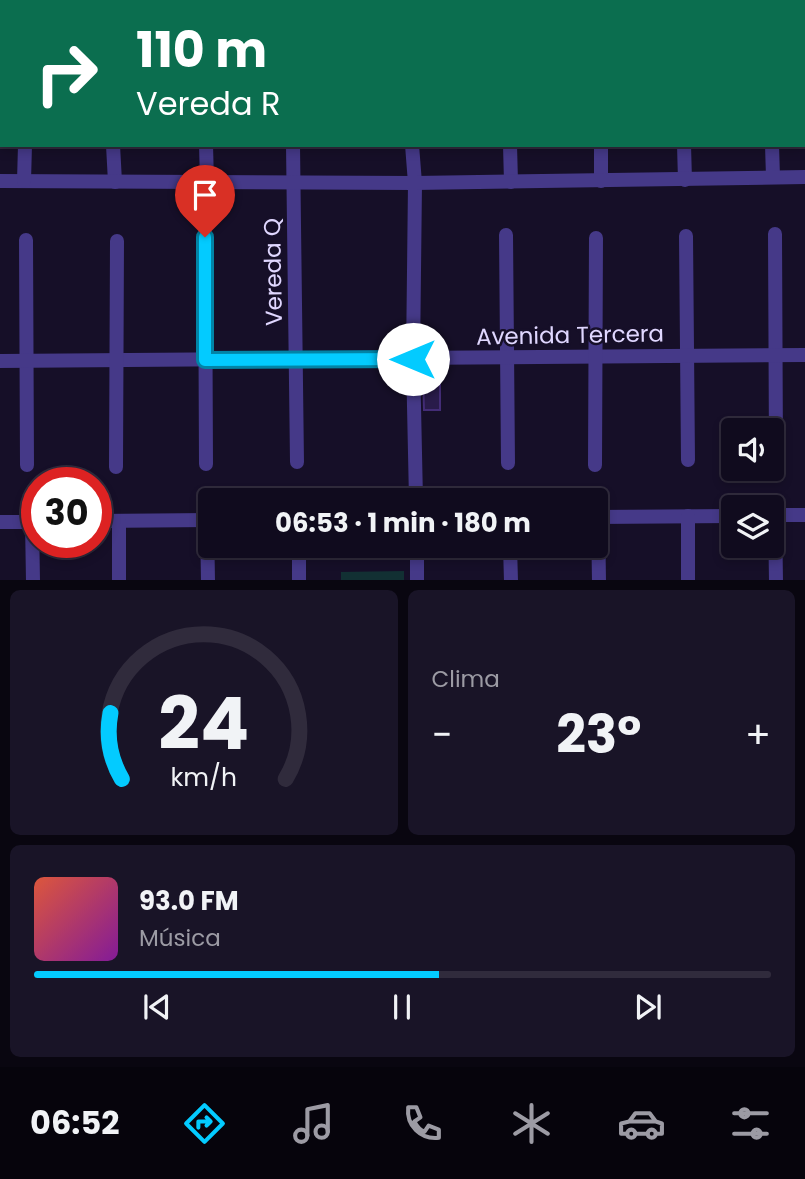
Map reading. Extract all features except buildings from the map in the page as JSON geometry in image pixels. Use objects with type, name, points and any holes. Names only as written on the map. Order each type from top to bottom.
[{"type":"street","points":[[24,181],[25,147]]},
{"type":"street","points":[[113,147],[115,182]]},
{"type":"street","points":[[206,147],[207,182]]},
{"type":"street","name":"Vereda Q","points":[[293,147],[298,360],[297,462]]},
{"type":"street","points":[[412,147],[415,183],[413,359],[416,488]]},
{"type":"street","points":[[510,147],[511,182]]},
{"type":"street","points":[[601,147],[601,181]]},
{"type":"street","points":[[684,147],[685,180]]},
{"type":"street","points":[[772,147],[773,177]]},
{"type":"street","points":[[0,181],[415,183],[805,177]]},
{"type":"street","points":[[506,234],[508,463]]},
{"type":"street","points":[[775,234],[777,418]]},
{"type":"street","points":[[686,236],[688,460]]},
{"type":"street","points":[[205,237],[206,464]]},
{"type":"street","points":[[596,238],[596,465]]},
{"type":"street","points":[[26,240],[27,465]]},
{"type":"street","points":[[116,467],[117,241]]},
{"type":"street","name":"Avenida Tercera","points":[[0,361],[805,355]]},
{"type":"street","points":[[784,515],[805,515]]},
{"type":"street","points":[[688,516],[688,580]]},
{"type":"street","points":[[608,517],[721,516]]},
{"type":"street","points":[[112,521],[198,520]]},
{"type":"street","points":[[119,521],[119,580]]},
{"type":"street","points":[[0,522],[21,522]]},
{"type":"street","points":[[33,558],[33,580]]},
{"type":"street","points":[[208,558],[208,580]]},
{"type":"street","points":[[299,558],[299,580]]},
{"type":"street","points":[[417,558],[417,580]]},
{"type":"street","points":[[510,558],[511,580]]},
{"type":"street","points":[[598,558],[599,580]]},
{"type":"street","points":[[775,558],[776,580]]},
{"type":"green space","points":[[404,571],[404,580],[341,580],[341,572]]},
{"type":"route","points":[[205,237],[205,360],[413,359]]}]
